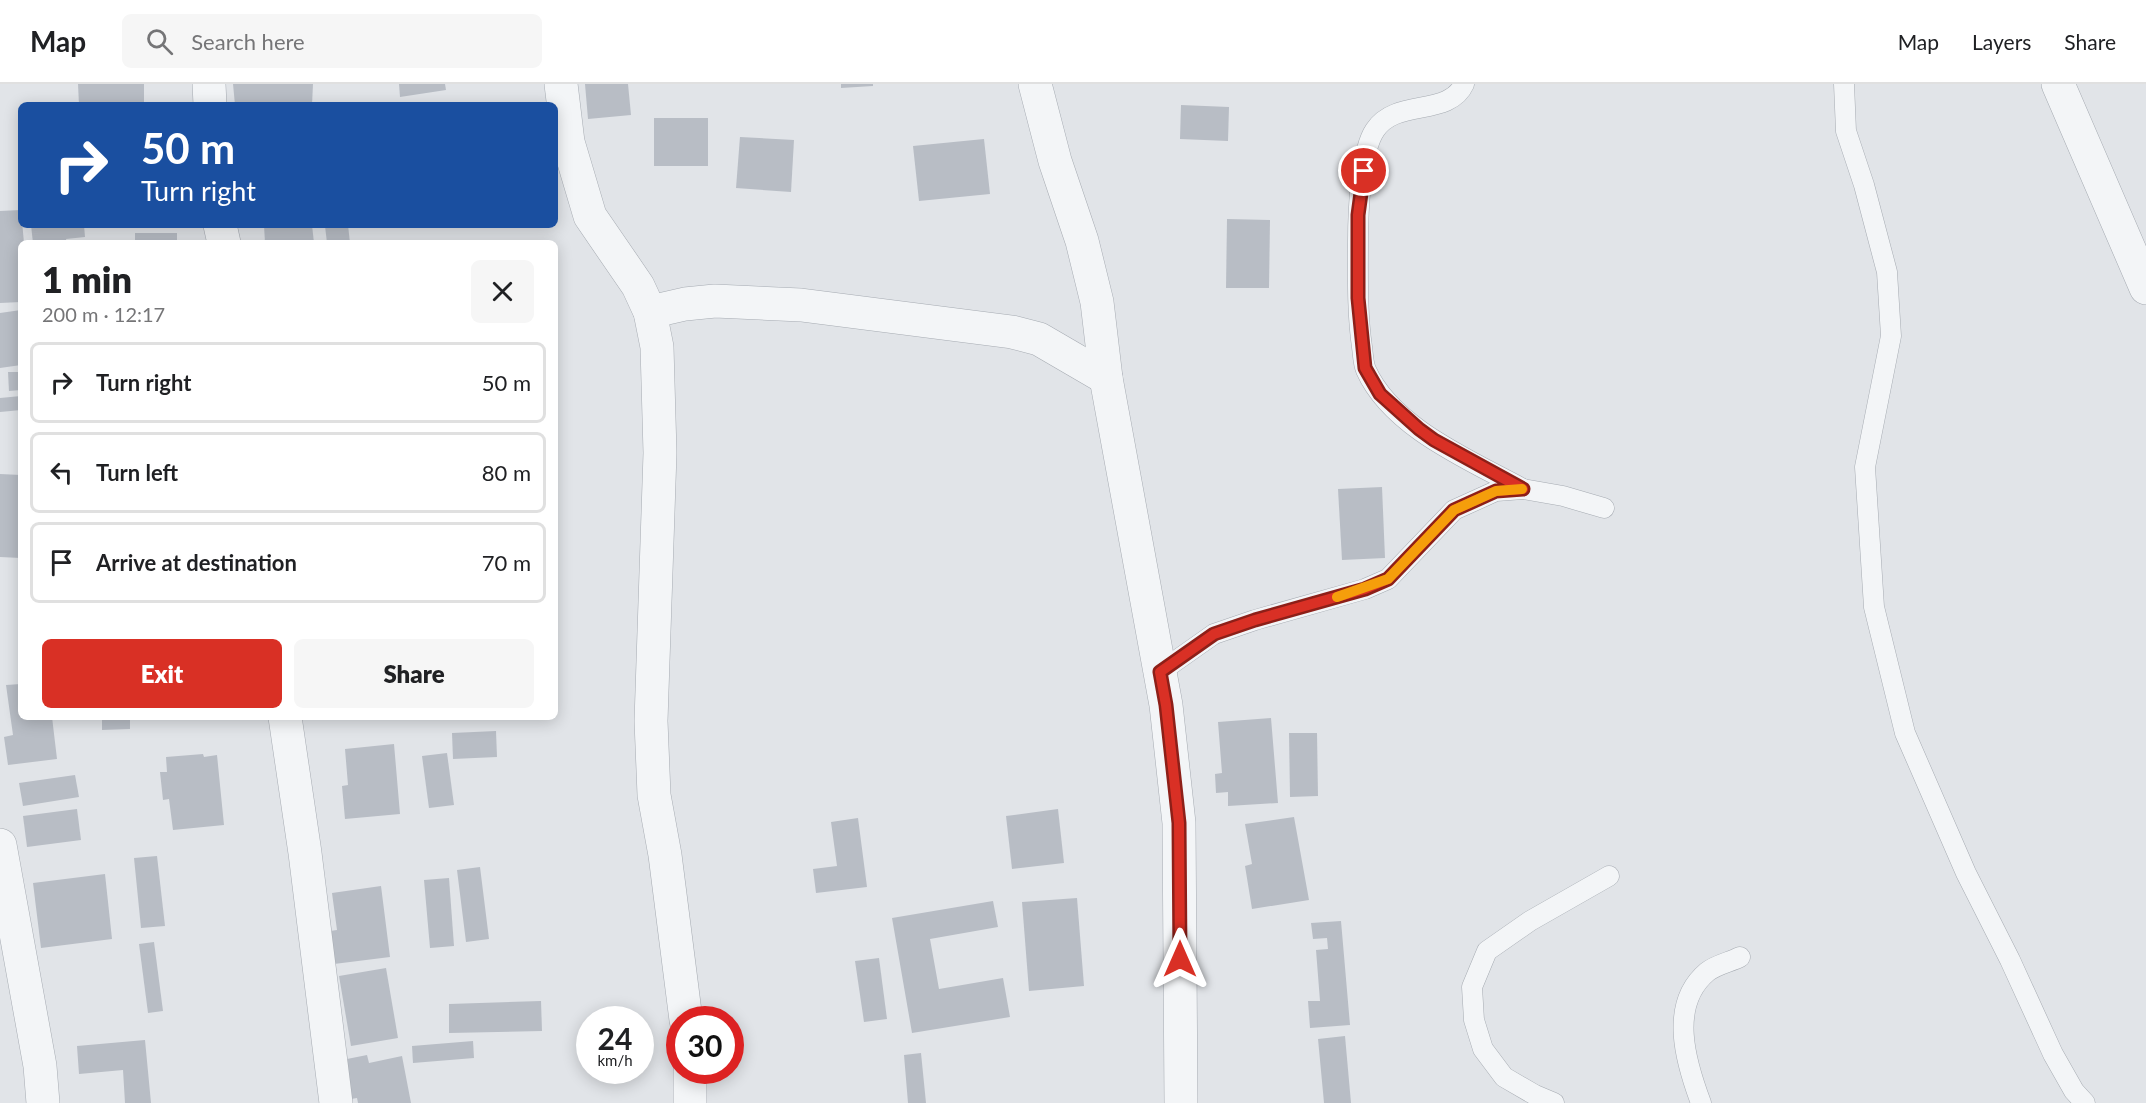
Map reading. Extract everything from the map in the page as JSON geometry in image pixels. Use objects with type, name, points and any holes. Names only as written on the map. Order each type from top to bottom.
[{"type":"street","points":[[209,84],[210,102]]},
{"type":"street","points":[[561,84],[568,142],[590,216],[638,286],[650,312],[657,347],[660,453],[651,721],[654,795],[665,855],[684,1006]]},
{"type":"street","points":[[1035,84],[1043,121],[1082,240],[1095,292],[1106,378],[1166,705],[1179,823],[1181,1103]]},
{"type":"street","points":[[2058,84],[2146,288]]},
{"type":"street","points":[[650,312],[685,304],[716,301],[801,305],[1012,332],[1039,339],[1106,378]]},
{"type":"street","points":[[285,720],[305,853],[336,1103]]},
{"type":"street","points":[[0,845],[40,1066],[43,1103]]},
{"type":"street","points":[[690,1084],[690,1103]]},
{"type":"lane","points":[[1464,84],[1453,99],[1391,115],[1375,129],[1367,148],[1358,215],[1358,298],[1365,368],[1380,394],[1419,429],[1434,440],[1523,489]]},
{"type":"lane","points":[[1844,84],[1846,131],[1887,272],[1891,336],[1865,467],[1874,607],[1905,733],[1966,873],[2010,960],[2053,1054],[2074,1091],[2085,1103]]},
{"type":"lane","points":[[1160,672],[1214,634],[1365,589],[1388,579],[1454,510],[1496,491],[1523,489],[1563,496],[1604,508]]},
{"type":"lane","points":[[1554,1103],[1504,1077],[1483,1049],[1474,1020],[1472,987],[1486,951],[1530,921],[1608,876]]},
{"type":"lane","points":[[1701,1103],[1690,1075],[1684,1036],[1685,1008],[1692,991],[1707,972],[1740,957]]},
{"type":"building","points":[[78,84],[144,84],[144,102],[79,102]]},
{"type":"building","points":[[233,84],[313,84],[312,102],[235,102]]},
{"type":"building","points":[[399,84],[445,84],[446,90],[400,97]]},
{"type":"building","points":[[585,84],[628,84],[631,115],[588,119]]},
{"type":"building","points":[[841,84],[873,84],[873,86],[841,88]]},
{"type":"building","points":[[1181,105],[1229,107],[1228,141],[1180,139]]},
{"type":"building","points":[[654,118],[708,118],[708,166],[654,166]]},
{"type":"building","points":[[740,137],[794,140],[791,192],[736,188]]},
{"type":"building","points":[[984,139],[990,194],[919,201],[913,146]]},
{"type":"building","points":[[18,210],[18,228],[23,228],[24,240],[18,240],[18,302],[0,303],[0,211]]},
{"type":"building","points":[[1227,219],[1270,220],[1269,288],[1226,288]]},
{"type":"building","points":[[31,228],[84,228],[85,237],[66,240],[33,240]]},
{"type":"building","points":[[264,228],[312,228],[314,240],[265,240]]},
{"type":"building","points":[[325,228],[348,228],[350,240],[327,240]]},
{"type":"building","points":[[135,233],[177,233],[177,240],[135,240]]},
{"type":"building","points":[[18,310],[18,365],[0,368],[0,313]]},
{"type":"building","points":[[8,372],[18,372],[18,390],[9,391]]},
{"type":"building","points":[[18,396],[18,410],[0,412],[0,398]]},
{"type":"building","points":[[0,474],[18,475],[18,558],[0,557]]},
{"type":"building","points":[[1382,487],[1385,558],[1342,560],[1338,489]]},
{"type":"building","points":[[18,684],[18,720],[52,720],[57,759],[8,765],[4,737],[13,735],[6,685]]},
{"type":"building","points":[[1271,718],[1278,803],[1228,806],[1228,792],[1216,793],[1215,774],[1222,773],[1218,722]]},
{"type":"building","points":[[102,720],[130,720],[130,729],[102,730]]},
{"type":"building","points":[[496,731],[497,757],[453,759],[452,733]]},
{"type":"building","points":[[1289,733],[1317,733],[1318,796],[1290,797]]},
{"type":"building","points":[[394,744],[400,814],[345,819],[342,786],[348,785],[345,749]]},
{"type":"building","points":[[447,753],[454,805],[429,808],[422,756]]},
{"type":"building","points":[[203,754],[204,757],[217,755],[224,825],[173,830],[169,799],[163,800],[160,772],[167,772],[166,757]]},
{"type":"building","points":[[75,775],[79,797],[23,806],[19,783]]},
{"type":"building","points":[[77,809],[81,840],[27,847],[23,816]]},
{"type":"building","points":[[1058,809],[1064,863],[1012,869],[1006,816]]},
{"type":"building","points":[[1294,817],[1309,900],[1252,909],[1245,866],[1252,864],[1245,824]]},
{"type":"building","points":[[858,818],[867,887],[816,893],[813,869],[837,866],[831,822]]},
{"type":"building","points":[[157,856],[165,926],[141,928],[134,858]]},
{"type":"building","points":[[480,867],[489,939],[466,942],[457,870]]},
{"type":"building","points":[[105,874],[112,939],[41,948],[33,883]]},
{"type":"building","points":[[449,878],[454,946],[430,948],[424,880]]},
{"type":"building","points":[[381,886],[390,957],[334,964],[330,931],[337,930],[332,893]]},
{"type":"building","points":[[1077,898],[1084,986],[1029,991],[1022,902]]},
{"type":"building","points":[[993,901],[998,927],[930,939],[939,989],[1003,978],[1010,1017],[912,1033],[892,918]]},
{"type":"building","points":[[1341,921],[1350,1025],[1310,1028],[1308,1001],[1320,1001],[1316,950],[1328,949],[1327,938],[1313,939],[1311,923]]},
{"type":"building","points":[[154,942],[163,1011],[148,1013],[139,944]]},
{"type":"building","points":[[879,958],[887,1019],[864,1022],[855,961]]},
{"type":"building","points":[[386,968],[398,1038],[351,1046],[339,976]]},
{"type":"building","points":[[541,1001],[542,1031],[449,1033],[449,1004]]},
{"type":"building","points":[[1345,1036],[1351,1103],[1324,1103],[1318,1039]]},
{"type":"building","points":[[145,1040],[151,1103],[125,1103],[123,1070],[79,1074],[77,1046]]},
{"type":"building","points":[[473,1041],[474,1058],[413,1063],[412,1046]]},
{"type":"building","points":[[921,1053],[926,1103],[908,1103],[904,1055]]},
{"type":"building","points":[[367,1055],[369,1063],[402,1056],[411,1103],[358,1103],[357,1098],[351,1099],[332,1062]]},
{"type":"slow traffic","points":[[1337,597],[1388,579],[1454,510],[1496,491],[1522,489]]},
{"type":"route","points":[[1180,959],[1179,823],[1166,705],[1160,672],[1214,634],[1365,589],[1388,579],[1454,510],[1496,491],[1523,489],[1434,440],[1404,418],[1380,394],[1365,368],[1358,298],[1358,215],[1364,171]]}]
